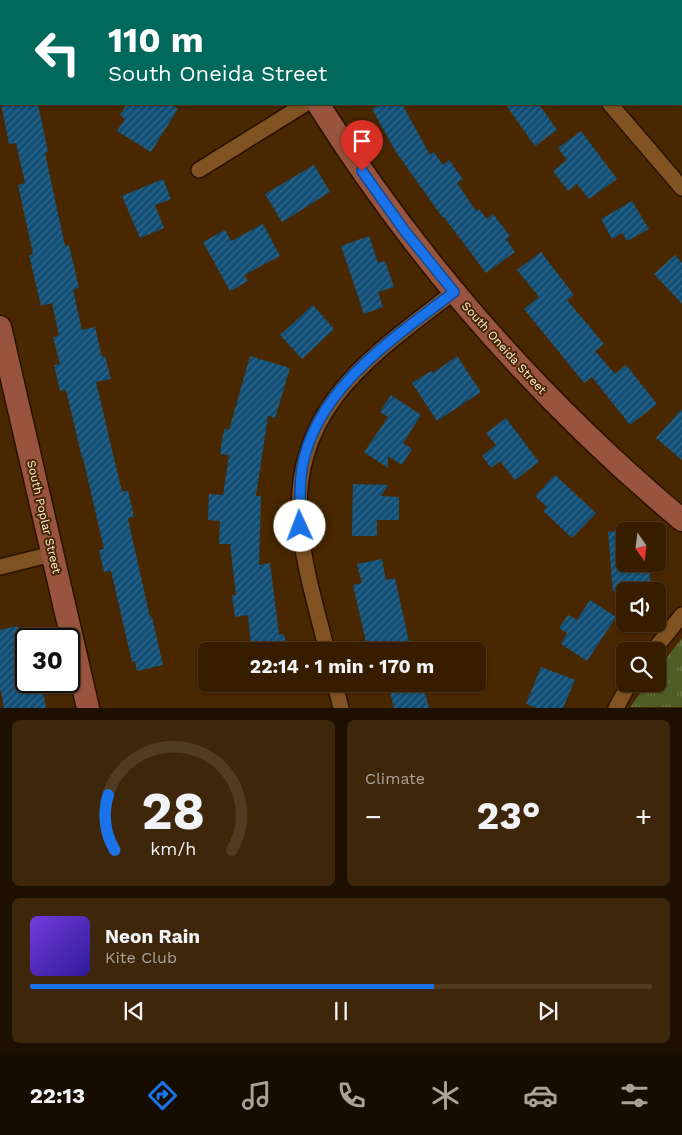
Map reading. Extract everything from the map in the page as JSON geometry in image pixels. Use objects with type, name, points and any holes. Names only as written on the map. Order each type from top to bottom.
[{"type":"street","points":[[199,170],[303,105]]},
{"type":"street","name":"South Oneida Street","points":[[319,105],[404,230],[454,292],[561,410],[634,480],[682,520]]},
{"type":"street","points":[[611,105],[682,188]]},
{"type":"street","points":[[325,642],[307,569],[300,526],[302,468],[309,444],[321,419],[350,379],[384,346],[454,292]]},
{"type":"street","name":"South Poplar Street","points":[[0,327],[88,708]]},
{"type":"street","points":[[0,567],[52,554]]},
{"type":"street","points":[[660,642],[682,616]]},
{"type":"street","points":[[338,692],[341,708]]},
{"type":"street","points":[[616,708],[625,692]]},
{"type":"green space","points":[[682,638],[682,707],[630,707],[641,692],[666,692],[666,659]]},
{"type":"building","points":[[1,105],[38,105],[48,152],[45,153],[65,246],[69,245],[79,288],[73,290],[82,330],[95,327],[102,357],[105,356],[111,379],[96,382],[122,492],[128,490],[134,517],[128,518],[130,528],[163,665],[137,671],[135,661],[132,662],[111,571],[104,572],[99,550],[104,549],[83,458],[66,390],[60,391],[54,365],[60,364],[53,337],[59,336],[52,303],[41,306],[29,255],[33,254],[18,185],[25,183],[16,143],[9,144]]},
{"type":"building","points":[[126,105],[172,105],[178,109],[151,152],[117,131],[125,119],[120,115]]},
{"type":"building","points":[[379,105],[403,105],[430,155],[434,152],[443,165],[449,160],[463,179],[457,183],[476,211],[479,209],[487,219],[493,214],[510,236],[506,239],[515,252],[486,273],[443,218],[396,152],[372,109]]},
{"type":"building","points":[[506,105],[540,105],[557,130],[535,146]]},
{"type":"building","points":[[581,131],[617,179],[589,199],[577,184],[568,191],[553,171],[567,160],[558,148]]},
{"type":"building","points":[[314,165],[330,192],[282,222],[265,194]]},
{"type":"building","points":[[163,179],[171,199],[155,205],[164,228],[140,238],[122,196]]},
{"type":"building","points":[[632,201],[649,229],[627,241],[622,233],[612,239],[601,219]]},
{"type":"building","points":[[263,224],[280,256],[244,275],[248,281],[230,291],[203,242],[225,230],[231,241]]},
{"type":"building","points":[[369,236],[378,263],[385,261],[394,287],[378,292],[383,307],[364,314],[341,246]]},
{"type":"building","points":[[541,252],[574,295],[567,300],[604,344],[595,351],[615,374],[626,365],[657,404],[630,425],[592,377],[584,383],[524,309],[539,297],[517,270]]},
{"type":"building","points":[[675,255],[682,263],[682,304],[654,274]]},
{"type":"building","points":[[313,305],[334,329],[302,359],[280,335]]},
{"type":"building","points":[[250,356],[290,368],[275,418],[268,416],[256,496],[261,496],[259,565],[270,563],[279,635],[284,634],[286,642],[251,642],[248,615],[235,617],[232,595],[236,595],[230,544],[219,544],[220,521],[208,520],[209,494],[223,495],[229,455],[220,454],[224,429],[229,430]]},
{"type":"building","points":[[457,356],[481,392],[437,421],[412,383],[431,371],[433,373]]},
{"type":"building","points":[[391,395],[421,415],[403,443],[412,449],[402,465],[388,456],[388,468],[364,452],[388,417],[380,412]]},
{"type":"building","points":[[682,409],[682,460],[656,438]]},
{"type":"building","points":[[506,418],[539,462],[515,480],[500,461],[491,468],[482,456],[496,445],[486,433]]},
{"type":"building","points":[[555,475],[596,513],[572,538],[543,511],[547,507],[535,496]]},
{"type":"building","points":[[353,484],[388,485],[381,496],[399,497],[399,520],[377,520],[377,536],[352,536]]},
{"type":"building","points":[[616,531],[616,572],[650,572],[650,582],[616,582],[616,591],[613,591],[608,532]]},
{"type":"building","points":[[382,559],[386,580],[395,578],[409,642],[366,642],[353,585],[362,583],[357,564]]},
{"type":"building","points":[[590,600],[616,617],[587,661],[561,644],[567,633],[559,628],[568,615],[577,620]]},
{"type":"building","points":[[18,626],[18,628],[15,628],[15,693],[43,693],[46,708],[4,708],[0,687],[0,630]]},
{"type":"building","points":[[541,667],[575,680],[563,708],[536,708],[526,704]]},
{"type":"building","points":[[390,692],[425,692],[429,708],[394,708]]},
{"type":"route","points":[[300,526],[302,468],[309,444],[321,419],[339,392],[384,346],[454,292],[404,230],[362,171]]}]
